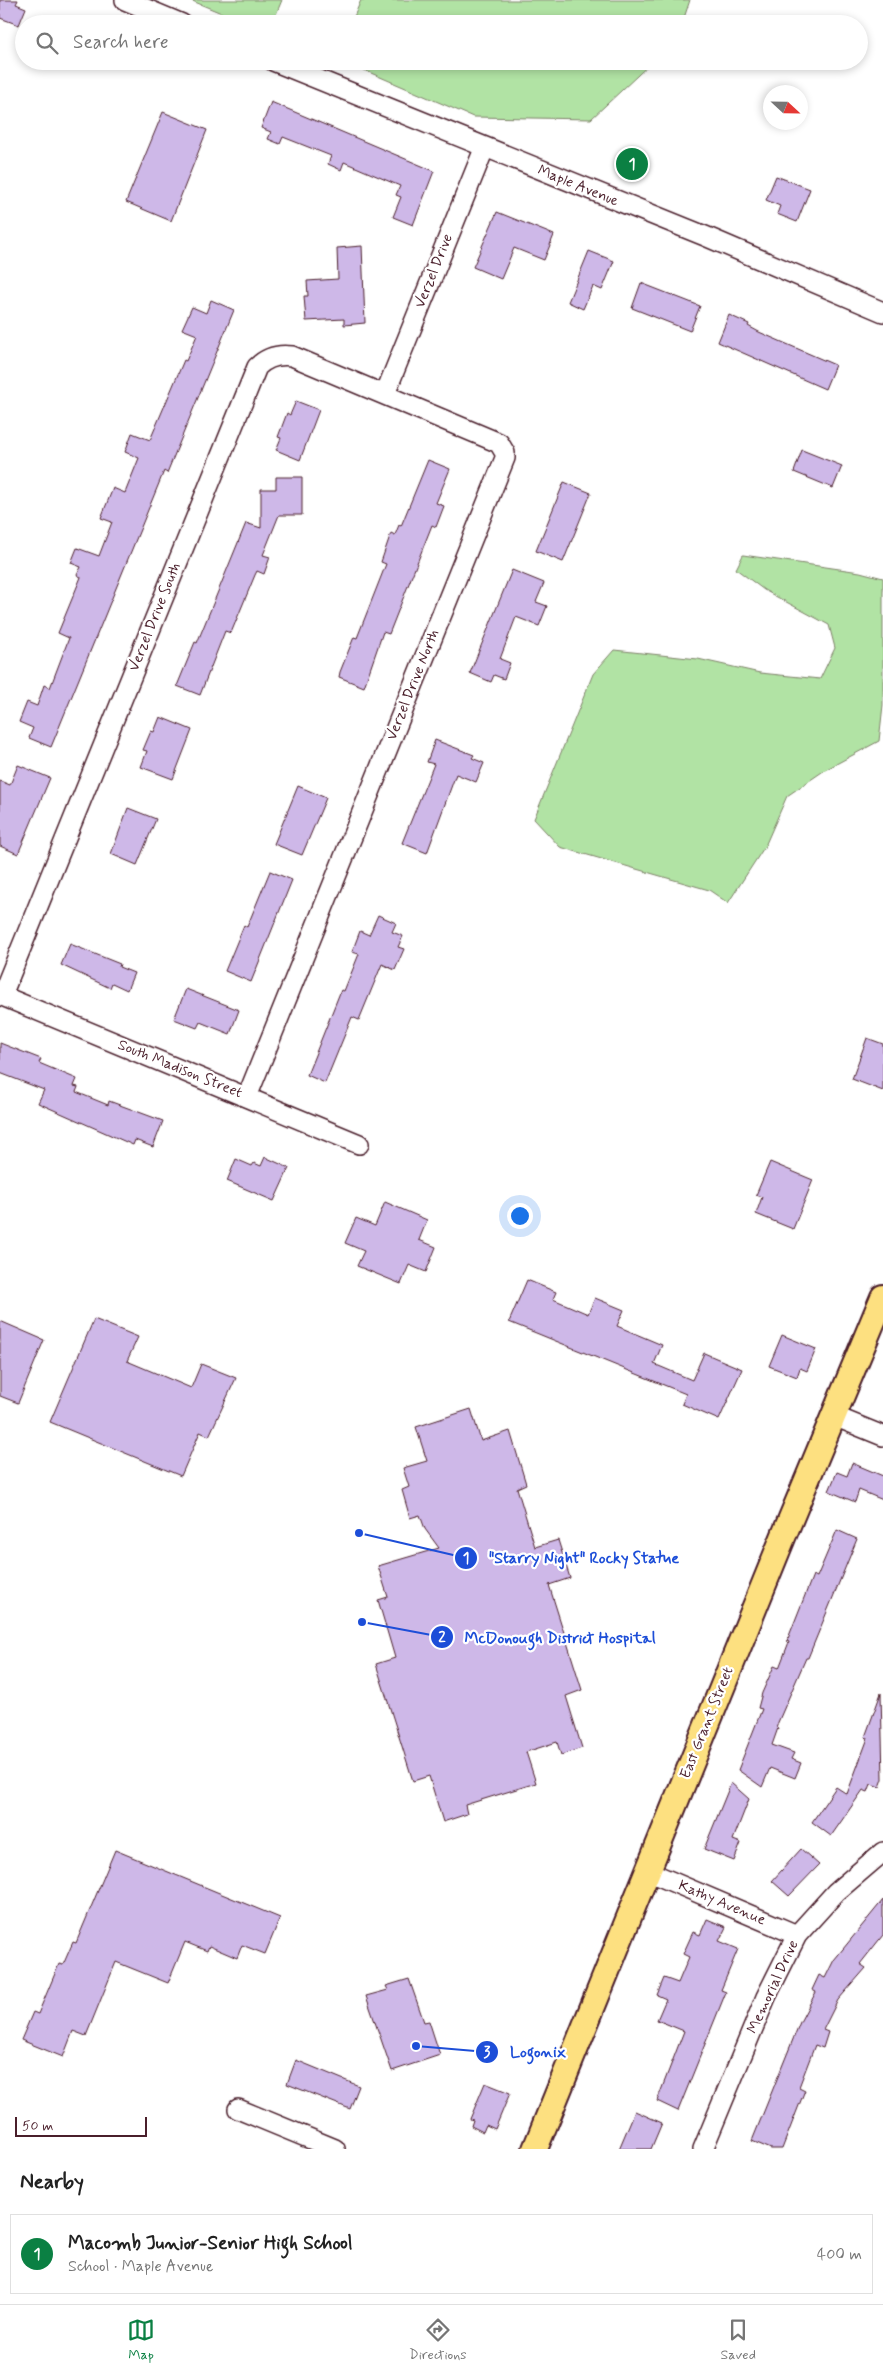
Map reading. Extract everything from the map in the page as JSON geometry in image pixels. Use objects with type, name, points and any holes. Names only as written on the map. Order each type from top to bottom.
[{"type":"main road","name":"East Grant Street","points":[[535,2149],[647,1871],[883,1298]]},
{"type":"street","points":[[125,0],[161,15]]},
{"type":"street","name":"Maple Avenue","points":[[295,70],[484,149],[704,236],[883,312]]},
{"type":"street","name":"Verzel Drive","points":[[385,394],[484,149]]},
{"type":"street","name":"Verzel Drive South","points":[[1,995],[257,367],[262,362],[276,356],[292,356],[385,394]]},
{"type":"street","name":"Verzel Drive North","points":[[247,1097],[505,458],[505,452],[499,443],[385,394]]},
{"type":"street","name":"South Madison Street","points":[[1,995],[359,1144]]},
{"type":"street","points":[[834,1416],[883,1436]]},
{"type":"street","name":"Memorial Drive","points":[[703,2149],[766,1997],[797,1935],[836,1892],[883,1852]]},
{"type":"street","name":"Kathy Avenue","points":[[647,1871],[797,1935]]},
{"type":"street","points":[[238,2109],[335,2149]]},
{"type":"green space","points":[[190,0],[282,0],[276,15],[226,15]]},
{"type":"green space","points":[[361,0],[690,0],[685,15],[355,15]]},
{"type":"green space","points":[[364,70],[643,70],[591,119],[473,117]]},
{"type":"green space","points":[[743,555],[860,572],[883,578],[883,705],[879,741],[825,770],[787,796],[765,846],[728,903],[709,890],[560,847],[534,819],[593,674],[614,650],[698,659],[760,673],[820,679],[835,648],[829,625],[764,590],[736,569]]},
{"type":"building","points":[[0,0],[18,0],[16,4],[26,8],[23,15],[15,15],[15,24],[0,18]]},
{"type":"building","points":[[271,102],[434,171],[413,225],[393,217],[401,197],[396,195],[400,186],[344,162],[341,170],[328,164],[331,156],[283,137],[280,144],[268,139],[271,132],[261,128]]},
{"type":"building","points":[[163,112],[207,130],[171,221],[126,202]]},
{"type":"building","points":[[776,176],[810,189],[797,222],[777,214],[780,206],[766,200]]},
{"type":"building","points":[[497,212],[554,235],[544,260],[514,248],[501,279],[473,267]]},
{"type":"building","points":[[362,246],[365,323],[344,325],[344,319],[306,321],[304,296],[308,296],[307,281],[338,279],[337,248]]},
{"type":"building","points":[[589,251],[614,261],[602,290],[593,286],[583,309],[568,302]]},
{"type":"building","points":[[641,283],[700,306],[690,331],[632,308]]},
{"type":"building","points":[[211,300],[234,310],[167,473],[164,471],[51,747],[29,738],[33,728],[19,722],[27,702],[37,706],[44,685],[50,688],[69,638],[58,633],[81,577],[77,575],[81,567],[71,563],[77,548],[99,556],[112,522],[101,518],[113,488],[125,493],[139,458],[125,452],[132,433],[150,440],[184,360],[186,361],[197,335],[182,329],[192,307],[206,313]]},
{"type":"building","points":[[729,315],[749,324],[748,326],[759,332],[835,365],[825,389],[718,342]]},
{"type":"building","points":[[296,401],[319,410],[300,460],[276,450],[281,438],[278,437],[287,413],[290,415]]},
{"type":"building","points":[[802,450],[842,466],[833,488],[794,472]]},
{"type":"building","points":[[428,460],[450,469],[436,503],[444,506],[436,527],[432,525],[389,634],[383,632],[364,687],[339,677],[340,672],[354,637],[357,638],[386,564],[381,562],[391,533],[395,535],[399,525],[401,526]]},
{"type":"building","points":[[276,477],[302,477],[302,515],[279,515],[263,555],[270,557],[264,574],[257,571],[231,633],[225,631],[200,695],[177,686],[195,642],[197,643],[246,523],[261,528],[261,489],[276,489]]},
{"type":"building","points":[[564,482],[591,493],[563,562],[536,551]]},
{"type":"building","points":[[512,570],[544,583],[536,602],[547,606],[539,626],[516,617],[500,659],[510,663],[504,679],[494,675],[491,682],[470,673]]},
{"type":"building","points":[[160,717],[192,730],[173,779],[141,767],[147,751],[143,750],[151,731],[154,732]]},
{"type":"building","points":[[435,740],[474,755],[472,758],[484,763],[476,782],[456,774],[427,853],[402,843],[434,764],[427,762]]},
{"type":"building","points":[[18,765],[50,778],[18,854],[0,846],[0,781],[10,785]]},
{"type":"building","points":[[298,786],[326,798],[302,855],[274,844]]},
{"type":"building","points":[[128,808],[156,819],[137,865],[111,854]]},
{"type":"building","points":[[270,871],[292,880],[251,982],[225,971],[244,925],[247,927]]},
{"type":"building","points":[[378,915],[396,923],[392,932],[403,936],[398,947],[404,949],[395,970],[382,964],[359,1020],[352,1017],[325,1083],[307,1075],[341,990],[344,991],[359,954],[352,952],[360,931],[369,935]]},
{"type":"building","points":[[70,944],[120,964],[119,967],[134,973],[127,990],[112,983],[110,988],[61,965]]},
{"type":"building","points":[[186,989],[239,1010],[230,1034],[200,1022],[197,1028],[174,1019]]},
{"type":"building","points":[[867,1038],[883,1044],[883,1091],[852,1079]]},
{"type":"building","points":[[0,1043],[41,1059],[39,1063],[77,1079],[74,1086],[78,1087],[76,1092],[108,1105],[109,1101],[163,1121],[153,1147],[135,1140],[133,1145],[38,1103],[44,1090],[0,1073]]},
{"type":"building","points":[[265,1157],[289,1168],[274,1201],[227,1181],[236,1159],[252,1166],[254,1163],[261,1166]]},
{"type":"building","points":[[770,1162],[813,1180],[793,1229],[756,1214],[762,1197],[756,1195]]},
{"type":"building","points":[[385,1202],[427,1220],[419,1240],[436,1247],[426,1272],[409,1265],[401,1284],[357,1266],[364,1251],[345,1243],[356,1218],[375,1226]]},
{"type":"building","points":[[527,1280],[556,1292],[553,1299],[588,1314],[595,1298],[624,1310],[617,1326],[662,1345],[654,1364],[692,1380],[704,1353],[742,1369],[719,1420],[682,1404],[686,1394],[509,1322]]},
{"type":"building","points":[[94,1319],[138,1337],[127,1361],[191,1388],[201,1364],[236,1378],[209,1436],[200,1432],[181,1476],[50,1422]]},
{"type":"building","points":[[0,1321],[44,1340],[18,1403],[0,1396]]},
{"type":"building","points":[[782,1335],[816,1349],[807,1371],[800,1368],[797,1377],[769,1366]]},
{"type":"building","points":[[471,1409],[481,1441],[510,1431],[526,1484],[517,1488],[535,1547],[558,1540],[570,1578],[549,1585],[582,1690],[566,1696],[582,1748],[561,1755],[557,1742],[526,1752],[536,1783],[465,1805],[467,1814],[443,1822],[429,1776],[413,1781],[376,1664],[395,1658],[378,1600],[388,1597],[378,1566],[439,1548],[425,1529],[420,1515],[410,1518],[402,1490],[409,1487],[403,1468],[427,1461],[416,1427]]},
{"type":"building","points":[[852,1463],[883,1476],[883,1500],[859,1490],[855,1502],[829,1491],[837,1472],[847,1476]]},
{"type":"building","points":[[837,1530],[857,1539],[808,1658],[806,1658],[776,1727],[778,1728],[772,1745],[794,1753],[791,1759],[801,1763],[795,1778],[770,1768],[762,1787],[738,1770],[762,1709],[758,1708],[762,1693],[774,1666],[779,1668],[789,1642],[787,1641],[813,1575],[817,1577]]},
{"type":"building","points":[[881,1693],[883,1779],[880,1787],[871,1784],[868,1792],[863,1790],[831,1836],[812,1822],[836,1787],[847,1794],[868,1738],[865,1737]]},
{"type":"building","points":[[731,1783],[749,1799],[733,1840],[741,1843],[734,1861],[704,1849]]},
{"type":"building","points":[[801,1849],[819,1865],[789,1896],[772,1881]]},
{"type":"building","points":[[115,1850],[280,1918],[265,1954],[242,1945],[237,1958],[209,1946],[207,1951],[185,1942],[168,1983],[116,1962],[86,2036],[73,2031],[63,2057],[21,2040],[33,2012],[38,2014],[59,1964],[63,1965],[73,1942],[76,1943]]},
{"type":"building","points":[[883,1900],[883,1935],[860,1964],[866,1968],[838,2000],[823,2030],[828,2032],[823,2048],[815,2045],[799,2087],[805,2090],[782,2149],[771,2149],[752,2141],[800,2022],[816,1992],[812,1990],[819,1975],[825,1978],[834,1960]]},
{"type":"building","points":[[707,1919],[726,1927],[719,1941],[738,1949],[721,1990],[726,1992],[678,2111],[657,2101],[684,2031],[657,2020],[666,1999],[657,1995],[664,1978],[678,1983],[689,1957],[683,1954],[693,1932],[700,1935]]},
{"type":"building","points":[[409,1979],[424,2022],[429,2021],[440,2055],[392,2071],[366,1996],[388,1990],[386,1986]]},
{"type":"building","points":[[296,2060],[359,2086],[350,2109],[287,2084]]},
{"type":"building","points":[[485,2083],[510,2093],[495,2129],[486,2125],[483,2132],[471,2126],[473,2120],[470,2119]]},
{"type":"building","points":[[635,2111],[662,2123],[651,2149],[619,2149]]},
{"type":"place","name":"Macomb Junior-Senior High School","points":[[632,164]]},
{"type":"place","name":"\"Starry Night\" Rocky Statue","points":[[359,1533]]},
{"type":"place","name":"McDonough District Hospital","points":[[362,1622]]},
{"type":"place","name":"Logonix","points":[[416,2046]]}]
